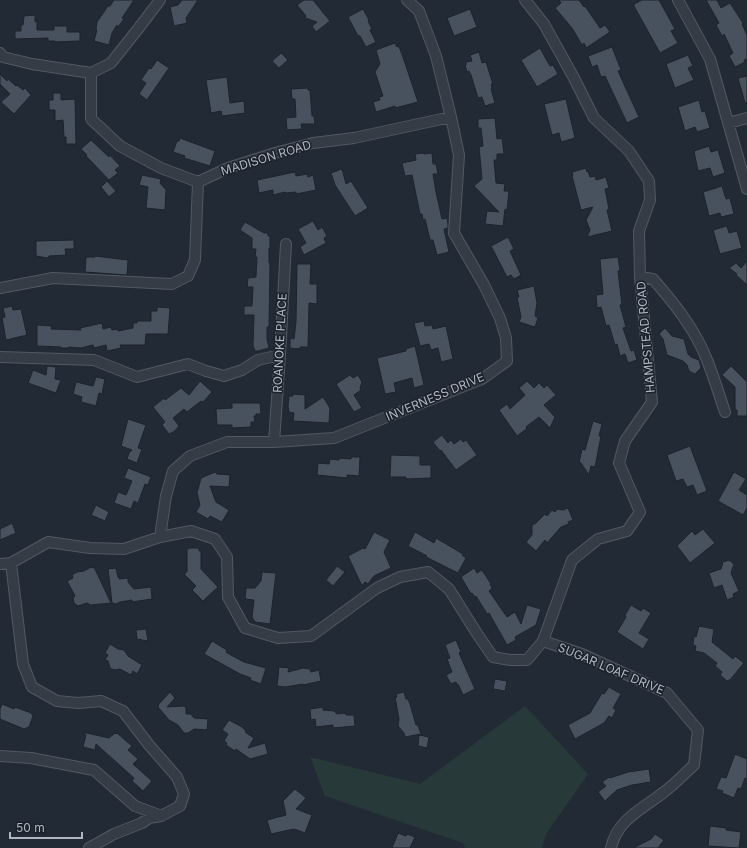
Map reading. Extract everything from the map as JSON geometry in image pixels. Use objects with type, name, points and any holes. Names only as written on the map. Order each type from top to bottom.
[{"type":"street","points":[[0,53],[3,57],[32,64],[91,73],[111,63],[160,0]]},
{"type":"street","name":"INVERNESS DRIVE","points":[[160,537],[166,496],[173,471],[190,456],[228,442],[274,442],[334,438],[482,379],[507,361],[506,338],[500,318],[484,285],[454,233],[459,155],[452,117],[436,56],[425,26],[419,11],[407,0]]},
{"type":"street","name":"HAMPSTEAD ROAD","points":[[11,563],[48,542],[90,548],[124,550],[160,537],[191,532],[215,539],[227,557],[228,597],[245,628],[278,638],[311,636],[377,588],[400,577],[428,572],[449,589],[493,657],[510,660],[527,660],[543,641],[572,560],[598,539],[627,531],[640,512],[619,463],[625,441],[652,402],[640,277],[639,231],[650,200],[649,181],[629,151],[594,118],[544,24],[525,0]]},
{"type":"street","points":[[678,0],[710,59],[747,189]]},
{"type":"street","points":[[0,288],[53,278],[172,284],[188,276],[195,260],[198,182],[161,168],[120,146],[91,119],[91,73]]},
{"type":"street","name":"MADISON ROAD","points":[[198,182],[228,168],[306,145],[354,138],[452,117]]},
{"type":"street","points":[[728,123],[747,118]]},
{"type":"street","name":"ROANOKE PLACE","points":[[274,442],[286,244]]},
{"type":"street","points":[[640,277],[653,279],[666,293],[690,326],[707,359],[725,412]]},
{"type":"street","points":[[0,357],[94,360],[137,377],[188,364],[224,376],[242,370],[258,360],[280,355]]},
{"type":"street","points":[[0,564],[11,563],[23,664],[32,687],[57,701],[78,703],[102,701],[123,711],[177,777],[184,794],[180,806],[161,816],[149,818],[142,823],[114,834],[89,848]]},
{"type":"street","name":"SUGAR LOAF DRIVE","points":[[543,641],[582,654],[667,693],[698,730],[694,765],[664,792],[630,816],[613,837],[611,848]]},
{"type":"street","points":[[0,756],[31,758],[94,770],[135,806],[161,816]]},
{"type":"shaded area","points":[[525,706],[588,774],[546,834],[542,848],[465,848],[463,843],[325,796],[310,757],[420,784]]},
{"type":"building","points":[[114,0],[134,0],[122,18],[124,19],[118,27],[117,25],[112,33],[109,45],[94,41],[97,30],[97,22]]},
{"type":"building","points":[[182,0],[198,0],[186,18],[187,23],[174,26],[170,7],[178,5]]},
{"type":"building","points":[[304,0],[313,0],[330,21],[316,32],[312,26],[317,22],[305,18],[306,16],[297,5]]},
{"type":"building","points":[[559,0],[579,0],[600,28],[605,25],[610,32],[586,48],[584,43],[582,45],[572,28],[555,8],[561,3]]},
{"type":"building","points":[[642,0],[659,0],[675,29],[671,31],[678,43],[660,53],[634,6],[634,4]]},
{"type":"building","points":[[706,0],[717,0],[721,8],[730,3],[743,23],[742,24],[747,35],[747,59],[744,60],[745,62],[735,67],[729,56],[733,53],[724,34],[722,36],[716,25],[719,23]]},
{"type":"building","points":[[363,9],[369,20],[368,21],[372,29],[370,30],[376,42],[366,47],[360,36],[358,36],[348,17]]},
{"type":"building","points":[[470,9],[477,27],[454,36],[447,18]]},
{"type":"building","points":[[35,15],[37,30],[54,30],[54,26],[67,26],[67,32],[80,32],[80,41],[55,42],[48,41],[48,38],[15,39],[15,31],[21,31],[24,16]]},
{"type":"building","points":[[395,43],[400,49],[418,102],[395,108],[395,106],[376,112],[373,102],[380,100],[379,97],[383,96],[375,72],[380,64],[376,50]]},
{"type":"building","points":[[612,47],[621,70],[618,71],[639,117],[627,123],[605,76],[601,77],[597,65],[592,67],[588,56]]},
{"type":"building","points":[[540,48],[550,66],[553,65],[558,74],[537,87],[521,60]]},
{"type":"building","points":[[479,52],[482,63],[486,62],[493,84],[491,84],[491,89],[495,103],[485,106],[482,97],[478,98],[471,75],[469,71],[467,72],[465,65],[466,62],[472,61],[470,55]]},
{"type":"building","points":[[281,53],[288,60],[279,68],[272,61]]},
{"type":"building","points":[[688,55],[693,66],[688,68],[694,80],[675,88],[666,64]]},
{"type":"building","points":[[157,60],[169,68],[147,100],[139,94],[146,83],[141,80],[149,68],[151,69]]},
{"type":"building","points":[[0,74],[7,81],[8,79],[23,90],[25,88],[31,95],[14,114],[1,102],[10,94],[0,84]]},
{"type":"building","points":[[747,76],[747,103],[745,103],[738,78]]},
{"type":"building","points":[[227,77],[230,103],[244,101],[245,113],[222,116],[221,111],[211,113],[206,80]]},
{"type":"building","points":[[308,88],[308,90],[310,90],[312,116],[314,116],[315,124],[301,124],[302,129],[287,130],[286,118],[296,117],[295,99],[292,99],[291,89]]},
{"type":"building","points":[[53,93],[61,93],[61,100],[75,99],[76,144],[66,144],[63,120],[55,121],[55,110],[49,110],[49,100],[53,100]]},
{"type":"building","points":[[566,99],[575,138],[561,142],[559,133],[552,135],[544,104]]},
{"type":"building","points":[[699,100],[702,112],[705,111],[710,128],[697,132],[695,127],[685,131],[678,107]]},
{"type":"building","points":[[495,118],[497,139],[502,138],[504,154],[497,154],[497,160],[494,160],[496,183],[505,184],[504,191],[509,191],[507,210],[505,209],[503,226],[485,224],[487,211],[499,212],[474,186],[482,179],[479,147],[483,146],[481,128],[478,128],[478,119]]},
{"type":"building","points":[[180,138],[215,151],[210,166],[184,158],[185,156],[173,152],[177,141],[179,141]]},
{"type":"building","points":[[91,140],[109,157],[110,155],[120,166],[115,170],[118,173],[109,180],[81,149]]},
{"type":"building","points":[[709,146],[711,152],[718,150],[725,173],[713,177],[710,168],[698,171],[694,151]]},
{"type":"building","points":[[432,153],[433,164],[436,164],[438,174],[433,174],[436,192],[442,219],[447,218],[448,224],[448,228],[444,229],[449,252],[437,255],[433,240],[430,240],[425,219],[423,220],[422,214],[420,214],[412,175],[405,176],[402,163],[416,160],[415,154]]},
{"type":"building","points":[[586,168],[590,177],[595,176],[596,180],[606,177],[609,188],[605,189],[609,209],[607,210],[612,231],[587,237],[590,230],[586,220],[593,207],[581,210],[572,176],[572,172]]},
{"type":"building","points":[[342,169],[346,184],[351,181],[368,208],[355,216],[335,185],[331,173]]},
{"type":"building","points":[[295,172],[296,176],[307,174],[308,177],[313,175],[316,190],[296,194],[296,192],[285,192],[273,195],[273,190],[259,193],[257,180]]},
{"type":"building","points":[[142,175],[161,179],[160,183],[166,190],[165,210],[146,208],[148,187],[139,185]]},
{"type":"building","points":[[107,181],[116,191],[109,197],[101,187]]},
{"type":"building","points":[[722,186],[726,199],[730,198],[734,214],[721,217],[720,213],[709,216],[703,192]]},
{"type":"building","points":[[313,221],[318,230],[322,227],[327,236],[324,238],[326,243],[304,255],[300,247],[306,243],[298,229]]},
{"type":"building","points":[[245,222],[264,233],[268,233],[268,236],[270,236],[269,327],[267,327],[269,348],[258,351],[255,351],[253,346],[254,315],[244,315],[244,306],[252,306],[253,287],[247,287],[248,278],[256,277],[257,257],[255,257],[256,249],[252,249],[252,238],[240,230]]},
{"type":"building","points":[[727,226],[729,233],[737,231],[742,248],[720,254],[713,230]]},
{"type":"building","points":[[508,237],[514,249],[510,251],[521,275],[514,279],[511,275],[507,277],[491,246]]},
{"type":"building","points":[[74,240],[74,249],[65,249],[66,255],[49,256],[48,258],[36,256],[36,241]]},
{"type":"building","points":[[95,256],[128,260],[127,275],[85,272],[86,257]]},
{"type":"building","points":[[618,257],[622,305],[620,305],[626,327],[623,328],[631,351],[634,350],[637,360],[628,363],[625,354],[620,356],[609,325],[606,326],[601,307],[597,308],[596,295],[603,294],[600,259]]},
{"type":"building","points":[[747,261],[747,285],[729,268],[736,263],[741,268]]},
{"type":"building","points":[[297,264],[311,264],[310,284],[317,284],[317,304],[309,303],[308,347],[300,347],[300,349],[290,348],[290,338],[294,339],[296,322]]},
{"type":"building","points":[[534,286],[537,303],[535,316],[538,318],[535,327],[519,322],[521,317],[517,297],[519,297],[517,290]]},
{"type":"building","points":[[12,306],[13,310],[21,309],[27,335],[6,340],[2,318],[5,317],[3,308]]},
{"type":"building","points":[[157,307],[170,308],[168,334],[146,334],[145,345],[120,345],[121,348],[107,351],[106,345],[94,348],[93,345],[81,348],[37,346],[37,325],[52,326],[51,329],[81,330],[80,328],[102,323],[103,329],[111,327],[112,330],[118,329],[118,331],[133,328],[133,323],[137,323],[137,321],[151,321],[151,311],[157,311]]},
{"type":"building","points":[[424,321],[425,326],[432,325],[433,329],[446,326],[453,359],[441,362],[438,348],[431,350],[429,344],[420,346],[414,323]]},
{"type":"building","points":[[665,328],[672,336],[684,339],[688,354],[699,360],[701,368],[695,374],[689,371],[687,365],[683,361],[667,355],[663,339],[659,334]]},
{"type":"building","points":[[415,346],[424,385],[414,388],[412,378],[394,383],[396,392],[385,394],[377,358],[406,351],[406,349]]},
{"type":"building","points":[[47,366],[56,367],[55,379],[61,380],[56,393],[28,383],[33,370],[46,375]]},
{"type":"building","points":[[731,366],[747,382],[747,416],[737,416],[737,410],[735,410],[735,387],[722,375]]},
{"type":"building","points":[[350,375],[353,378],[358,375],[362,382],[360,388],[361,390],[354,395],[362,408],[354,412],[336,384]]},
{"type":"building","points":[[96,377],[105,379],[102,394],[99,393],[96,406],[81,402],[82,397],[73,394],[76,382],[93,386]]},
{"type":"building","points":[[200,381],[212,392],[203,402],[201,401],[187,412],[184,409],[173,418],[179,426],[175,431],[169,434],[162,425],[165,422],[153,407],[164,398],[165,400],[181,388],[189,395]]},
{"type":"building","points":[[527,381],[534,388],[539,383],[544,388],[547,385],[556,395],[544,405],[555,417],[550,428],[539,417],[517,436],[499,410],[507,404],[510,409],[525,395],[519,388]]},
{"type":"building","points":[[293,394],[305,395],[305,409],[323,397],[330,408],[329,423],[293,421],[294,413],[289,412],[288,406],[289,396],[293,396]]},
{"type":"building","points":[[232,403],[260,403],[261,414],[256,414],[256,416],[254,416],[255,422],[251,422],[251,427],[232,428],[232,425],[217,425],[216,409],[232,408]]},
{"type":"building","points":[[128,419],[146,425],[138,448],[142,449],[137,463],[127,459],[132,450],[121,446]]},
{"type":"building","points":[[593,421],[602,424],[595,467],[591,466],[589,475],[581,463],[579,463],[582,449],[585,450]]},
{"type":"building","points":[[442,435],[448,443],[451,440],[454,444],[461,439],[463,442],[466,440],[477,455],[456,470],[433,442]]},
{"type":"building","points":[[690,446],[707,491],[697,495],[693,485],[687,487],[683,479],[676,481],[667,455]]},
{"type":"building","points":[[391,455],[420,456],[420,465],[431,465],[431,478],[406,479],[406,477],[390,477]]},
{"type":"building","points":[[351,457],[360,457],[359,476],[347,475],[347,478],[317,475],[318,463],[329,464],[330,459],[351,459]]},
{"type":"building","points":[[128,468],[151,477],[148,485],[145,484],[138,503],[134,501],[131,509],[114,503],[118,492],[126,495],[132,481],[124,478]]},
{"type":"building","points":[[215,472],[217,474],[230,475],[229,487],[210,486],[216,502],[229,510],[222,522],[210,516],[208,519],[196,512],[200,505],[197,493],[201,478]]},
{"type":"building","points":[[734,472],[746,479],[739,490],[747,495],[747,508],[743,515],[718,501]]},
{"type":"building","points":[[96,505],[109,512],[105,521],[91,515]]},
{"type":"building","points":[[568,508],[573,520],[568,522],[569,524],[561,527],[547,543],[545,540],[536,551],[526,542],[532,535],[532,525],[545,514],[547,516],[552,510],[555,512],[557,509],[563,510]]},
{"type":"building","points":[[12,523],[16,533],[0,540],[0,529]]},
{"type":"building","points":[[703,529],[715,543],[690,563],[677,546],[692,531],[695,535]]},
{"type":"building","points":[[374,532],[390,540],[384,552],[391,568],[374,576],[368,584],[365,582],[362,586],[348,556],[363,548],[365,549]]},
{"type":"building","points":[[415,532],[434,543],[436,538],[463,554],[462,555],[466,558],[458,573],[408,546]]},
{"type":"building","points":[[199,548],[199,551],[201,551],[201,569],[218,587],[203,601],[192,590],[196,586],[184,574],[187,572],[187,549]]},
{"type":"building","points":[[729,560],[734,564],[731,573],[739,591],[733,594],[734,597],[727,600],[722,585],[714,588],[709,573],[721,569],[723,562]]},
{"type":"building","points":[[337,566],[345,572],[333,586],[326,580]]},
{"type":"building","points":[[94,567],[111,603],[91,605],[87,603],[78,606],[74,603],[73,597],[75,596],[67,581],[73,578],[72,575],[77,572],[84,571]]},
{"type":"building","points":[[116,568],[119,579],[128,578],[128,582],[134,589],[151,587],[152,599],[132,602],[132,600],[116,604],[112,603],[108,569]]},
{"type":"building","points":[[474,568],[477,573],[482,570],[491,584],[492,588],[489,591],[507,617],[515,612],[521,624],[527,605],[541,609],[536,625],[515,637],[516,640],[507,645],[489,613],[487,614],[476,596],[475,597],[472,593],[471,594],[461,577]]},
{"type":"building","points":[[262,572],[276,573],[270,624],[255,622],[252,617],[254,600],[245,599],[246,588],[255,588],[261,581]]},
{"type":"building","points":[[631,605],[641,611],[643,608],[651,613],[639,633],[649,639],[643,649],[617,632]]},
{"type":"building","points":[[699,626],[714,629],[712,642],[733,659],[735,656],[744,663],[730,680],[727,681],[720,675],[722,672],[715,666],[717,663],[704,653],[695,651],[696,646],[693,645],[694,636],[696,637]]},
{"type":"building","points":[[146,629],[148,641],[137,639],[136,630]]},
{"type":"building","points":[[456,640],[461,652],[459,653],[475,689],[463,695],[458,684],[457,685],[456,682],[451,684],[446,675],[452,672],[447,659],[450,658],[445,645]]},
{"type":"building","points":[[212,641],[227,650],[226,652],[229,654],[244,662],[266,668],[261,684],[250,680],[251,678],[240,674],[204,654]]},
{"type":"building","points":[[110,644],[118,649],[124,650],[128,656],[142,665],[137,674],[133,671],[131,675],[120,669],[114,670],[110,668],[108,661],[105,660],[108,655],[105,653]]},
{"type":"building","points":[[279,667],[289,668],[288,672],[303,668],[310,669],[311,672],[319,670],[321,681],[303,685],[285,687],[277,686]]},
{"type":"building","points":[[495,679],[507,681],[505,691],[493,689]]},
{"type":"building","points":[[609,687],[621,694],[613,708],[616,710],[612,718],[609,716],[604,723],[575,739],[568,725],[590,713],[602,693],[604,694]]},
{"type":"building","points":[[170,692],[175,698],[167,707],[184,706],[186,708],[186,714],[191,714],[194,718],[208,719],[207,730],[194,729],[188,733],[184,733],[178,725],[169,720],[158,707]]},
{"type":"building","points":[[404,692],[406,699],[408,699],[410,704],[416,725],[418,725],[421,734],[405,737],[404,733],[398,726],[399,719],[395,697],[397,697],[396,694]]},
{"type":"building","points":[[2,704],[14,709],[15,707],[31,713],[33,716],[29,727],[24,729],[0,719],[0,709]]},
{"type":"building","points":[[323,707],[323,710],[334,711],[337,714],[345,713],[346,715],[354,715],[355,726],[333,728],[333,725],[316,727],[315,719],[311,720],[310,709]]},
{"type":"building","points":[[229,720],[242,727],[246,731],[245,732],[254,738],[248,748],[265,743],[268,754],[250,759],[236,749],[235,751],[226,745],[227,743],[224,741],[228,734],[222,730]]},
{"type":"building","points":[[82,732],[109,738],[117,733],[132,746],[128,750],[138,759],[133,764],[152,781],[143,791],[132,781],[134,778],[96,744],[95,750],[83,747],[86,735]]},
{"type":"building","points":[[419,735],[429,737],[427,748],[418,746]]},
{"type":"building","points":[[735,754],[747,759],[747,779],[745,778],[741,789],[738,788],[734,798],[722,793],[723,791],[716,789],[721,777],[726,778]]},
{"type":"building","points":[[649,769],[651,782],[632,785],[617,790],[605,801],[598,792],[606,786],[602,782],[609,777]]},
{"type":"building","points":[[295,789],[306,798],[296,809],[312,815],[305,833],[294,829],[271,834],[267,820],[286,815],[283,801]]},
{"type":"building","points":[[710,826],[741,832],[739,848],[708,846]]},
{"type":"building","points":[[398,833],[415,837],[410,848],[392,848]]},
{"type":"building","points":[[655,834],[664,840],[658,848],[633,848],[651,839]]}]
